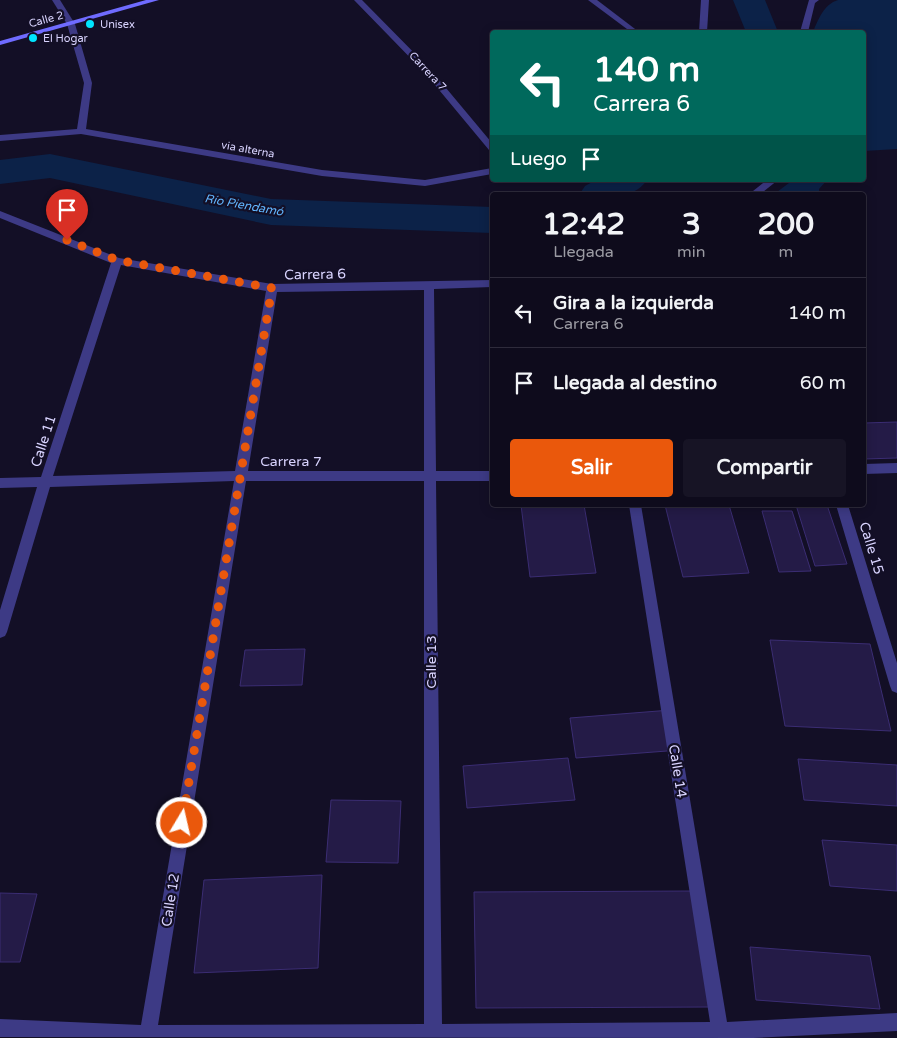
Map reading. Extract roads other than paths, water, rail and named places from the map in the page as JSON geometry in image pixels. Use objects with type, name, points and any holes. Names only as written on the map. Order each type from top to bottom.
[{"type":"main road","name":"Calle 2","points":[[0,43],[154,0]]},
{"type":"street","points":[[56,0],[71,24],[88,83],[81,131]]},
{"type":"street","name":"Carrera 7","points":[[358,0],[384,24],[451,96],[490,145]]},
{"type":"street","points":[[592,0],[632,30]]},
{"type":"street","points":[[703,30],[707,4],[705,0]]},
{"type":"street","points":[[804,30],[811,2],[815,0]]},
{"type":"street","name":"via alterna","points":[[0,138],[81,131],[322,173],[425,183],[490,171]]},
{"type":"street","points":[[757,192],[769,182]]},
{"type":"street","name":"Carrera 6","points":[[0,214],[117,260],[272,288],[429,286],[490,282]]},
{"type":"street","name":"Calle 11","points":[[0,632],[117,260]]},
{"type":"street","name":"Calle 13","points":[[429,286],[433,1035]]},
{"type":"street","name":"Calle 12","points":[[147,1036],[272,288]]},
{"type":"street","points":[[866,469],[897,468]]},
{"type":"street","name":"Carrera 7","points":[[0,483],[240,476],[490,476]]},
{"type":"street","name":"Calle 14","points":[[635,507],[721,1035]]},
{"type":"street","name":"Calle 15","points":[[843,507],[897,686]]},
{"type":"street","points":[[0,1028],[147,1036],[721,1035],[897,1022]]},
{"type":"water","points":[[838,0],[897,0],[897,149],[866,151],[866,30],[814,30],[825,9]]},
{"type":"water","points":[[790,182],[825,182],[819,189],[819,192],[777,192]]},
{"type":"waterway","name":"Río Piendamó","points":[[749,0],[761,30]]},
{"type":"waterway","name":"Río Piendamó","points":[[0,172],[50,166],[271,212],[490,220]]},
{"type":"waterway","name":"Río Piendamó","points":[[605,192],[623,182]]},
{"type":"place","name":"Unisex","points":[[90,24]]},
{"type":"place","name":"El Hogar","points":[[33,38]]}]
